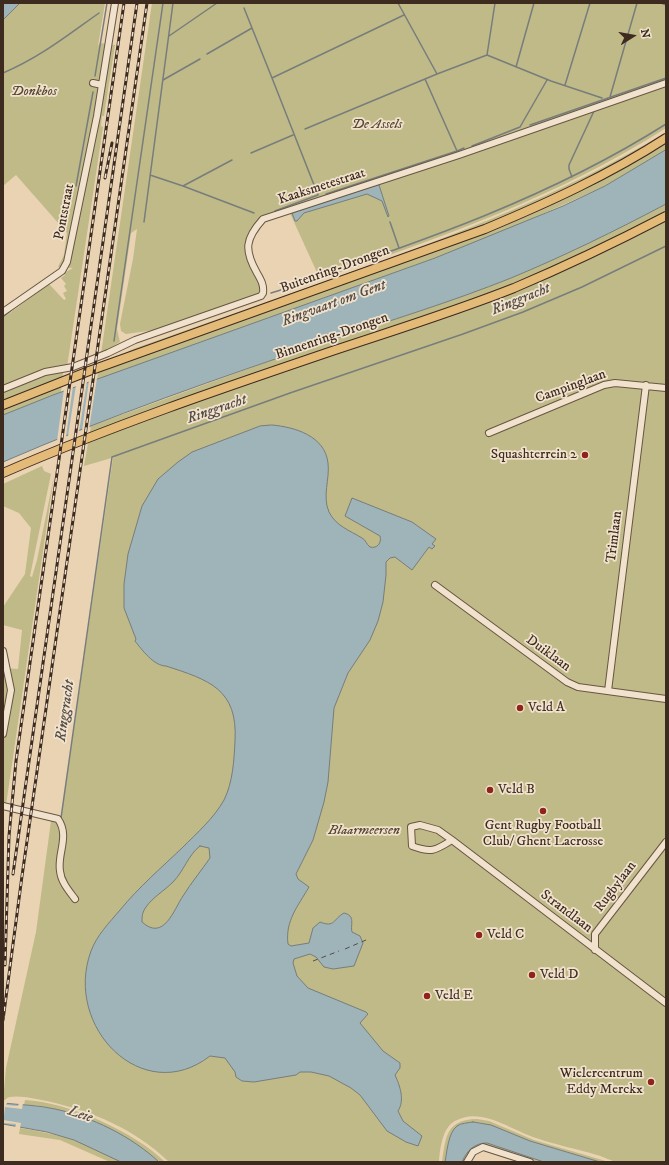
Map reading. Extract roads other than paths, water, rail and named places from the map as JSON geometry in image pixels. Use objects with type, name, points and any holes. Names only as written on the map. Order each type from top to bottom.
[{"type":"highway","name":"Buitenring-Drongen","points":[[3,405],[77,375],[485,229],[574,190],[666,138]]},
{"type":"highway","name":"Binnenring-Drongen","points":[[3,473],[109,430],[281,368],[455,310],[514,288],[577,260],[666,216]]},
{"type":"street","name":"Pontstraat","points":[[3,312],[62,271],[67,262],[80,195],[88,167],[114,3]]},
{"type":"street","points":[[93,83],[102,85]]},
{"type":"street","name":"Kaaksmetestraat","points":[[3,389],[45,372],[67,369],[108,353],[124,344],[152,333],[261,296],[263,293],[263,286],[248,256],[247,248],[254,229],[263,219],[459,155],[666,83]]},
{"type":"street","name":"Campinglaan","points":[[489,432],[604,385],[615,383],[666,388]]},
{"type":"street","name":"Trimlaan","points":[[608,691],[646,385]]},
{"type":"street","name":"Duiklaan","points":[[435,585],[567,682],[578,687],[666,699]]},
{"type":"street","points":[[3,651],[11,690],[3,734]]},
{"type":"street","points":[[3,806],[58,819],[64,835],[59,869],[60,874],[75,899]]},
{"type":"street","name":"Strandlaan","points":[[452,840],[437,850],[426,851],[412,846],[410,841],[411,827],[420,824],[432,827],[452,840],[666,1003]]},
{"type":"street","name":"Rugbylaan","points":[[595,950],[595,934],[666,842]]},
{"type":"street","points":[[467,1162],[473,1152],[488,1147],[530,1162]]},
{"type":"water","points":[[3,3],[20,3],[3,20]]},
{"type":"water","name":"Ringvaart om Gent","points":[[666,150],[666,204],[570,252],[531,270],[488,287],[205,383],[83,429],[3,462],[3,415],[53,395],[435,258],[563,206],[605,186]]},
{"type":"water","points":[[377,184],[379,185],[389,216],[388,217],[382,201],[367,194],[304,213],[297,221],[295,221],[292,213],[295,211]]},
{"type":"water","points":[[272,425],[290,428],[308,435],[321,446],[326,454],[328,463],[326,500],[329,512],[335,521],[363,539],[370,547],[375,547],[378,545],[380,536],[345,516],[352,498],[412,522],[436,539],[432,544],[435,546],[432,549],[429,547],[412,570],[395,557],[390,558],[386,562],[383,602],[378,621],[370,640],[348,673],[334,708],[328,782],[324,802],[313,840],[296,874],[298,879],[309,887],[293,914],[288,928],[288,944],[291,946],[309,943],[313,928],[320,922],[329,924],[334,922],[344,913],[350,916],[352,921],[352,932],[360,936],[363,943],[354,966],[333,969],[324,967],[316,957],[310,954],[294,959],[293,963],[297,976],[308,988],[368,1014],[360,1023],[383,1051],[400,1063],[400,1068],[395,1075],[400,1088],[401,1098],[398,1111],[403,1121],[422,1136],[418,1146],[406,1142],[387,1131],[360,1095],[351,1088],[329,1076],[311,1072],[300,1072],[296,1075],[254,1082],[242,1081],[236,1077],[235,1072],[225,1058],[210,1056],[185,1070],[159,1072],[136,1066],[115,1052],[99,1031],[88,1007],[85,979],[91,951],[100,934],[135,893],[199,831],[215,813],[227,793],[233,763],[235,723],[232,709],[226,698],[218,689],[208,682],[157,663],[141,649],[135,641],[136,639],[124,608],[124,584],[128,554],[142,506],[158,479],[192,452],[260,426]],"holes":[[[200,846],[209,848],[210,858],[186,891],[167,921],[162,926],[156,928],[150,927],[142,922],[142,914],[146,907],[177,878],[189,858],[196,850]]]},
{"type":"water","name":"Leie","points":[[3,1103],[49,1108],[97,1122],[124,1136],[159,1162],[121,1162],[74,1140],[47,1132],[3,1124]]},
{"type":"water","points":[[473,1122],[491,1125],[530,1141],[600,1162],[544,1162],[483,1143],[472,1148],[466,1154],[462,1162],[445,1162],[448,1143],[454,1129],[460,1124]]},
{"type":"waterway","points":[[95,76],[107,3]]},
{"type":"waterway","points":[[114,341],[163,3]]},
{"type":"waterway","points":[[144,222],[173,3]]},
{"type":"waterway","points":[[169,36],[217,3]]},
{"type":"waterway","points":[[398,3],[437,74],[487,55]]},
{"type":"waterway","points":[[495,3],[487,55],[551,81],[602,98]]},
{"type":"waterway","points":[[516,67],[534,3]]},
{"type":"waterway","points":[[565,85],[590,3]]},
{"type":"waterway","points":[[610,97],[637,3]]},
{"type":"waterway","points":[[661,3],[666,5]]},
{"type":"waterway","points":[[244,8],[272,78],[404,15]]},
{"type":"waterway","points":[[3,73],[41,53],[99,13]]},
{"type":"waterway","points":[[207,54],[252,28]]},
{"type":"waterway","points":[[163,80],[200,59]]},
{"type":"waterway","points":[[305,129],[437,74]]},
{"type":"waterway","points":[[272,78],[318,195],[275,211]]},
{"type":"waterway","points":[[530,125],[666,78]]},
{"type":"waterway","points":[[326,194],[457,151],[425,79]]},
{"type":"waterway","points":[[472,146],[520,127],[547,80]]},
{"type":"waterway","points":[[76,186],[93,92]]},
{"type":"waterway","points":[[572,177],[569,165],[594,111]]},
{"type":"waterway","points":[[293,285],[389,252],[484,216],[531,196],[577,174],[666,124]]},
{"type":"waterway","points":[[251,153],[293,135]]},
{"type":"waterway","points":[[457,151],[464,148]]},
{"type":"waterway","points":[[150,175],[183,186],[232,160]]},
{"type":"waterway","points":[[183,186],[254,213]]},
{"type":"waterway","points":[[390,222],[399,248]]},
{"type":"waterway","name":"Ringgracht","points":[[61,818],[112,457],[523,312],[582,287],[666,246]]},
{"type":"waterway","points":[[271,293],[284,289]]},
{"type":"waterway","points":[[3,317],[19,304]]},
{"type":"railway","points":[[5,965],[9,836],[16,761],[124,3]]},
{"type":"railway","points":[[13,874],[137,3]]},
{"type":"railway","points":[[3,1020],[22,876],[147,3]]},
{"type":"railway","points":[[105,178],[112,143]]},
{"type":"place","name":"Squashterrein 2","points":[[585,455]]},
{"type":"place","name":"Veld A","points":[[520,708]]},
{"type":"place","name":"Veld B","points":[[490,790]]},
{"type":"place","name":"Gent Rugby Football Club/ Ghent Lacrosse","points":[[543,811]]},
{"type":"place","name":"Veld C","points":[[479,935]]},
{"type":"place","name":"Veld D","points":[[532,975]]},
{"type":"place","name":"Veld E","points":[[427,996]]},
{"type":"place","name":"Wielercentrum Eddy Merckx","points":[[651,1082]]},
{"type":"park label","name":"Donkbos","points":[[34,92]]},
{"type":"park label","name":"De Assels","points":[[377,125]]},
{"type":"park label","name":"Blaarmeersen","points":[[364,831]]}]
